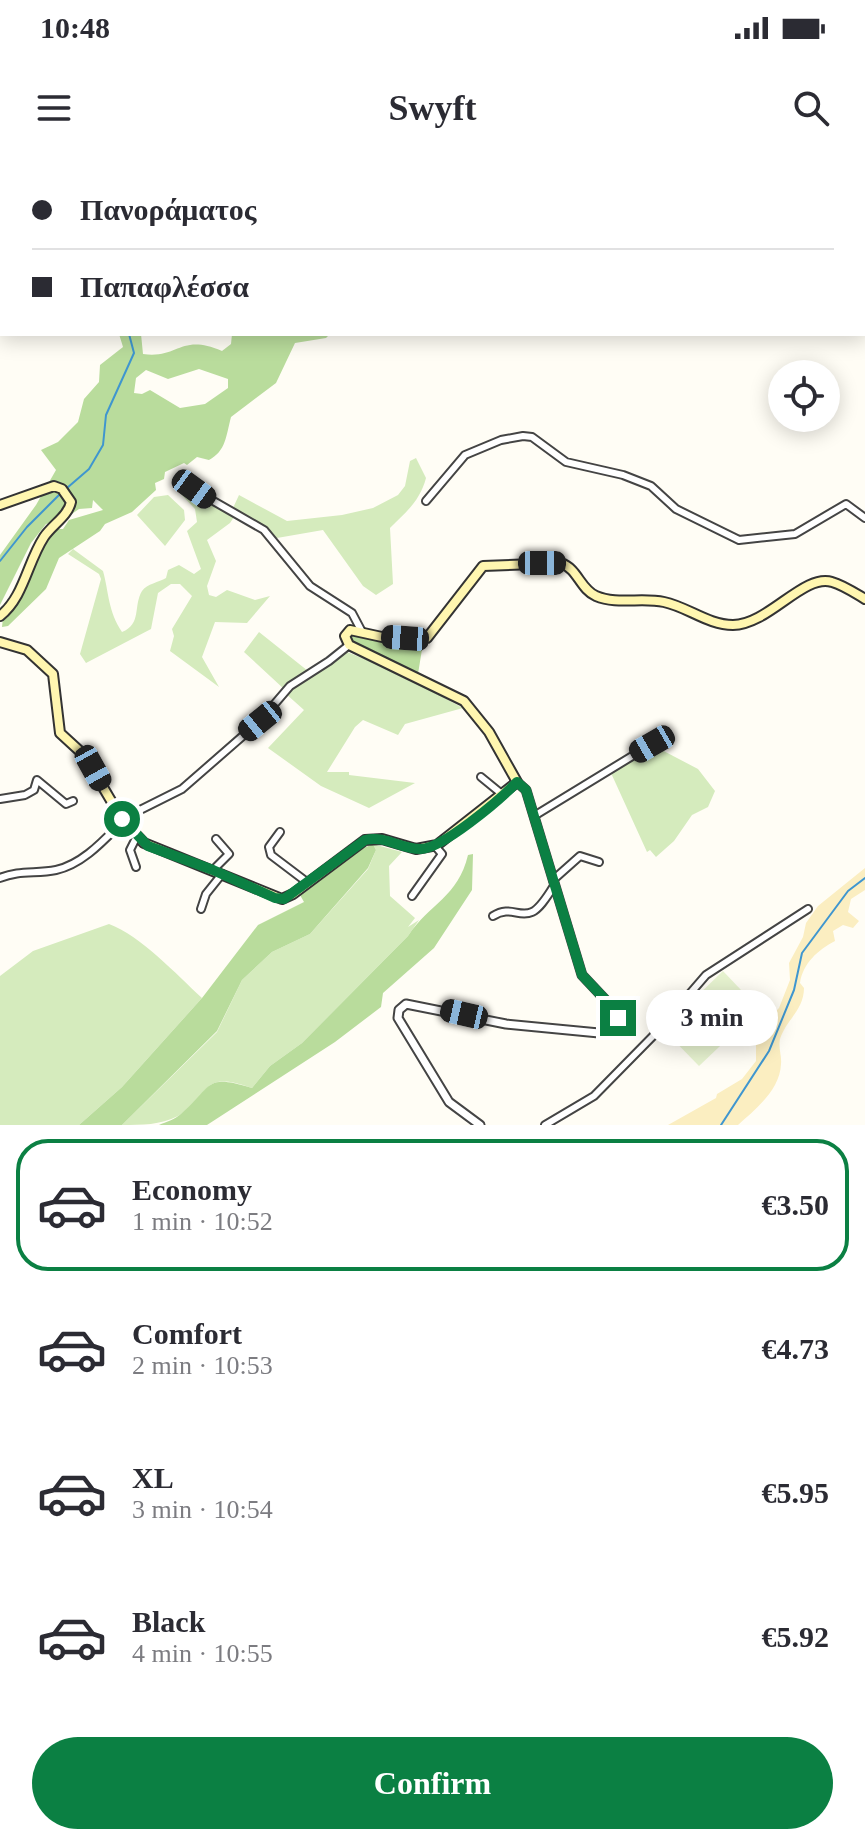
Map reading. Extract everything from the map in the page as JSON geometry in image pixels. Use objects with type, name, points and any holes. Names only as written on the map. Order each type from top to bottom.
[{"type":"main road","points":[[0,505],[54,486],[64,491],[71,502],[68,510],[42,539],[28,564],[17,597],[0,616]]},
{"type":"main road","points":[[0,642],[27,650],[53,674],[60,733],[84,755],[122,820],[137,836],[148,846],[278,899],[287,897],[308,883],[369,838],[416,849],[435,846],[517,782],[489,732],[464,701],[349,645],[345,636],[348,631],[361,630],[382,637],[427,638],[475,574],[488,564],[561,563],[570,567],[595,596],[614,600],[660,601],[684,607],[722,624],[754,621],[817,582],[830,581],[865,599]]},
{"type":"street","points":[[426,501],[465,455],[501,440],[523,436],[532,437],[566,462],[623,475],[651,486],[676,509],[739,540],[795,534],[846,504],[865,518]]},
{"type":"street","points":[[182,483],[264,530],[310,586],[352,613],[361,630]]},
{"type":"street","points":[[0,878],[22,871],[46,871],[68,865],[90,852],[122,820],[182,789],[260,721],[290,686],[349,645]]},
{"type":"street","points":[[534,816],[652,744]]},
{"type":"street","points":[[481,777],[503,795]]},
{"type":"street","points":[[0,799],[29,794],[37,780],[66,804],[73,801]]},
{"type":"street","points":[[480,1125],[449,1102],[398,1014],[402,1007],[409,1002],[506,1024],[599,1033],[612,1029],[618,1021],[616,1012],[582,975],[526,790],[517,782]]},
{"type":"street","points":[[280,832],[269,847],[271,855],[308,883]]},
{"type":"street","points":[[136,867],[130,850],[137,836]]},
{"type":"street","points":[[201,909],[229,854],[216,839]]},
{"type":"street","points":[[412,896],[442,854],[435,846]]},
{"type":"street","points":[[493,916],[505,910],[535,911],[554,883],[580,856],[599,862]]},
{"type":"street","points":[[545,1125],[594,1096],[655,1034],[706,975],[808,909]]},
{"type":"green space","points":[[120,336],[141,336],[143,354],[155,355],[188,345],[208,346],[222,351],[231,344],[232,336],[328,336],[295,343],[276,383],[231,417],[224,442],[215,456],[209,460],[197,457],[187,465],[184,463],[165,472],[164,479],[155,483],[156,490],[132,512],[105,524],[100,531],[59,558],[46,589],[8,626],[2,627],[3,618],[17,599],[34,557],[55,529],[63,529],[69,520],[103,510],[93,500],[92,508],[79,509],[63,520],[46,524],[31,543],[0,605],[0,555],[36,505],[56,470],[41,450],[58,442],[78,422],[84,399],[99,382],[100,365],[123,347]],"holes":[[[199,369],[228,379],[228,388],[205,404],[180,408],[150,390],[142,394],[134,393],[136,378],[146,370],[168,379]]]},
{"type":"green space","points":[[416,458],[426,478],[416,500],[390,528],[393,584],[376,595],[363,586],[323,530],[277,538],[233,508],[239,495],[287,521],[373,508],[398,495],[405,486],[410,461]]},
{"type":"green space","points":[[181,486],[211,505],[236,514],[230,523],[207,540],[216,561],[207,586],[209,595],[216,597],[227,590],[255,600],[270,596],[247,623],[215,622],[202,657],[219,687],[170,651],[174,636],[172,629],[192,596],[180,584],[171,584],[158,593],[151,629],[86,663],[80,654],[101,579],[99,574],[68,554],[73,549],[103,571],[114,617],[122,632],[128,629],[135,619],[139,597],[144,589],[166,578],[168,570],[179,565],[194,574],[201,569],[187,531],[197,522],[195,509],[176,489]]},
{"type":"green space","points":[[168,495],[184,510],[185,520],[165,546],[137,515],[154,497]]},
{"type":"green space","points":[[259,632],[308,671],[284,689],[244,652]]},
{"type":"green space","points":[[350,633],[423,643],[418,674],[350,643]]},
{"type":"green space","points":[[347,652],[392,670],[463,708],[405,724],[398,735],[363,720],[355,727],[327,772],[349,772],[349,775],[415,783],[369,808],[321,786],[268,748],[304,710],[285,693]]},
{"type":"green space","points":[[656,747],[698,769],[715,791],[708,807],[692,815],[674,841],[656,857],[650,850],[647,852],[611,773]]},
{"type":"green space","points":[[373,844],[402,852],[389,866],[390,896],[415,918],[408,927],[419,920],[408,936],[302,1043],[270,1066],[252,1088],[235,1083],[214,1083],[178,1116],[158,1123],[122,1125],[217,1032],[242,980],[272,952],[310,934],[368,869],[376,850]]},
{"type":"green space","points":[[373,844],[376,850],[368,868],[310,934],[272,952],[242,980],[217,1031],[122,1125],[79,1125],[122,1087],[202,998],[258,925],[304,902],[300,895],[359,850]]},
{"type":"green space","points":[[473,854],[472,890],[434,948],[383,993],[381,1007],[335,1042],[207,1125],[159,1125],[180,1115],[205,1089],[217,1082],[252,1088],[270,1066],[302,1043],[408,936],[458,881],[468,855]]},
{"type":"green space","points":[[109,924],[145,946],[202,998],[122,1087],[79,1125],[0,1125],[0,976],[33,951]]},
{"type":"green space","points":[[723,971],[759,1009],[699,1066],[663,1029]]},
{"type":"sand","points":[[865,868],[865,890],[851,899],[848,912],[859,921],[853,928],[843,925],[833,931],[835,941],[817,953],[804,969],[800,983],[804,988],[803,996],[780,1039],[780,1073],[766,1099],[738,1125],[668,1125],[716,1098],[717,1094],[742,1079],[756,1061],[760,1028],[779,1008],[790,980],[789,963],[803,937],[806,923],[818,906]]},
{"type":"waterway","points":[[67,488],[89,469],[103,445],[106,415],[134,353],[130,336]]},
{"type":"waterway","points":[[0,561],[27,527],[62,492]]},
{"type":"waterway","points":[[721,1125],[769,1051],[794,990],[802,953],[848,891],[865,878]]},
{"type":"route","points":[[122,819],[148,846],[284,899],[365,840],[382,839],[425,850],[437,845],[517,782],[526,790],[582,975],[614,1009],[618,1018]]}]
